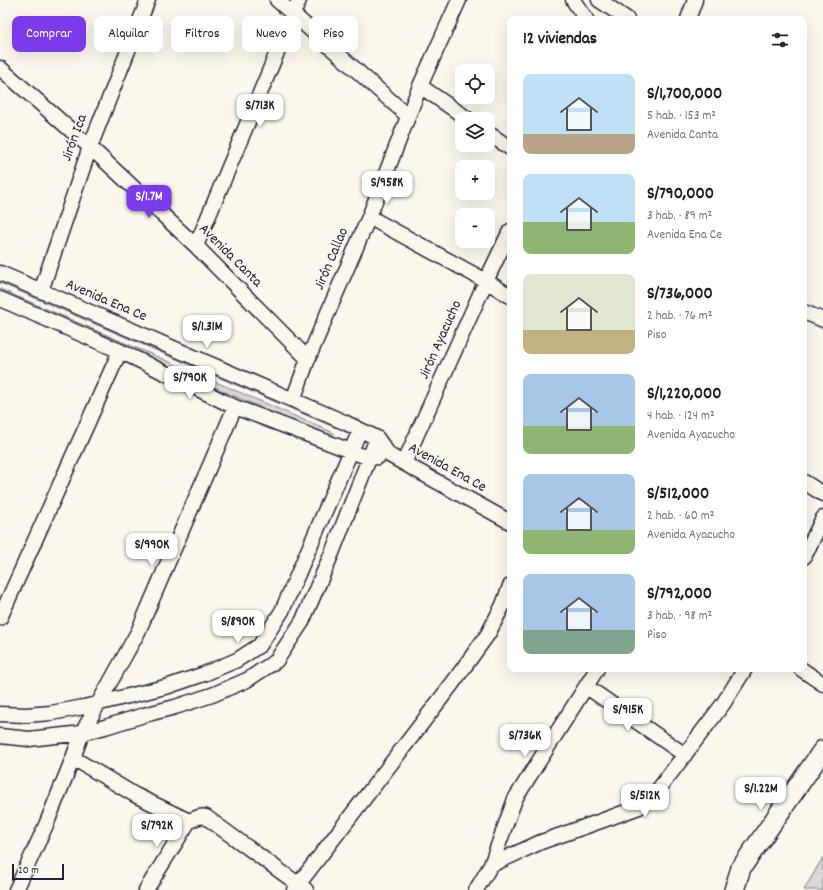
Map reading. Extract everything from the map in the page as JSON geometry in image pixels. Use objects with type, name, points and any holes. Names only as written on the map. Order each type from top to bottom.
[{"type":"street","name":"Jirón Ica","points":[[41,291],[90,147],[148,0]]},
{"type":"street","points":[[277,0],[408,116]]},
{"type":"street","points":[[196,246],[299,0]]},
{"type":"street","name":"Jirón Callao","points":[[293,400],[308,360],[369,217],[420,86],[459,0]]},
{"type":"street","points":[[573,0],[584,16]]},
{"type":"street","points":[[599,0],[623,16]]},
{"type":"street","points":[[689,16],[695,0]]},
{"type":"street","name":"Avenida Canta","points":[[0,68],[90,147],[196,246],[308,360]]},
{"type":"street","points":[[420,86],[458,112]]},
{"type":"street","points":[[495,138],[507,146]]},
{"type":"street","points":[[369,217],[486,281],[507,294]]},
{"type":"street","name":"Jirón Ayacucho","points":[[404,463],[507,237]]},
{"type":"street","name":"Avenida Ena Ce","points":[[0,273],[344,422],[377,438],[389,455],[507,520]]},
{"type":"street","name":"Avenida Ena Ce","points":[[0,299],[120,351],[235,407],[369,458],[389,455]]},
{"type":"street","points":[[807,313],[823,320]]},
{"type":"street","points":[[0,618],[120,351]]},
{"type":"street","points":[[16,890],[46,825],[82,733],[138,632],[235,407]]},
{"type":"street","points":[[0,714],[26,715],[51,713],[84,707],[169,686],[204,674],[237,660],[260,645],[282,612],[360,430]]},
{"type":"street","points":[[0,736],[29,739],[82,733],[175,707],[212,694],[247,680],[276,661],[302,622],[332,553],[377,438]]},
{"type":"street","points":[[807,484],[823,494]]},
{"type":"street","points":[[807,551],[823,518]]},
{"type":"street","points":[[148,889],[189,821],[200,816],[206,817],[300,888],[488,634],[507,594]]},
{"type":"street","points":[[476,890],[491,865],[515,799],[595,672]]},
{"type":"street","points":[[491,865],[541,842],[639,807],[655,794],[723,704],[743,672]]},
{"type":"street","points":[[806,672],[823,684]]},
{"type":"street","points":[[587,687],[685,755]]},
{"type":"street","points":[[734,890],[741,868],[823,750]]},
{"type":"street","points":[[73,758],[135,795],[189,821]]},
{"type":"shaded area","points":[[0,278],[338,424],[336,428],[0,283]]},
{"type":"shaded area","points":[[0,289],[334,433],[332,438],[0,295]]},
{"type":"shaded area","points":[[823,857],[823,890],[804,890]]}]
